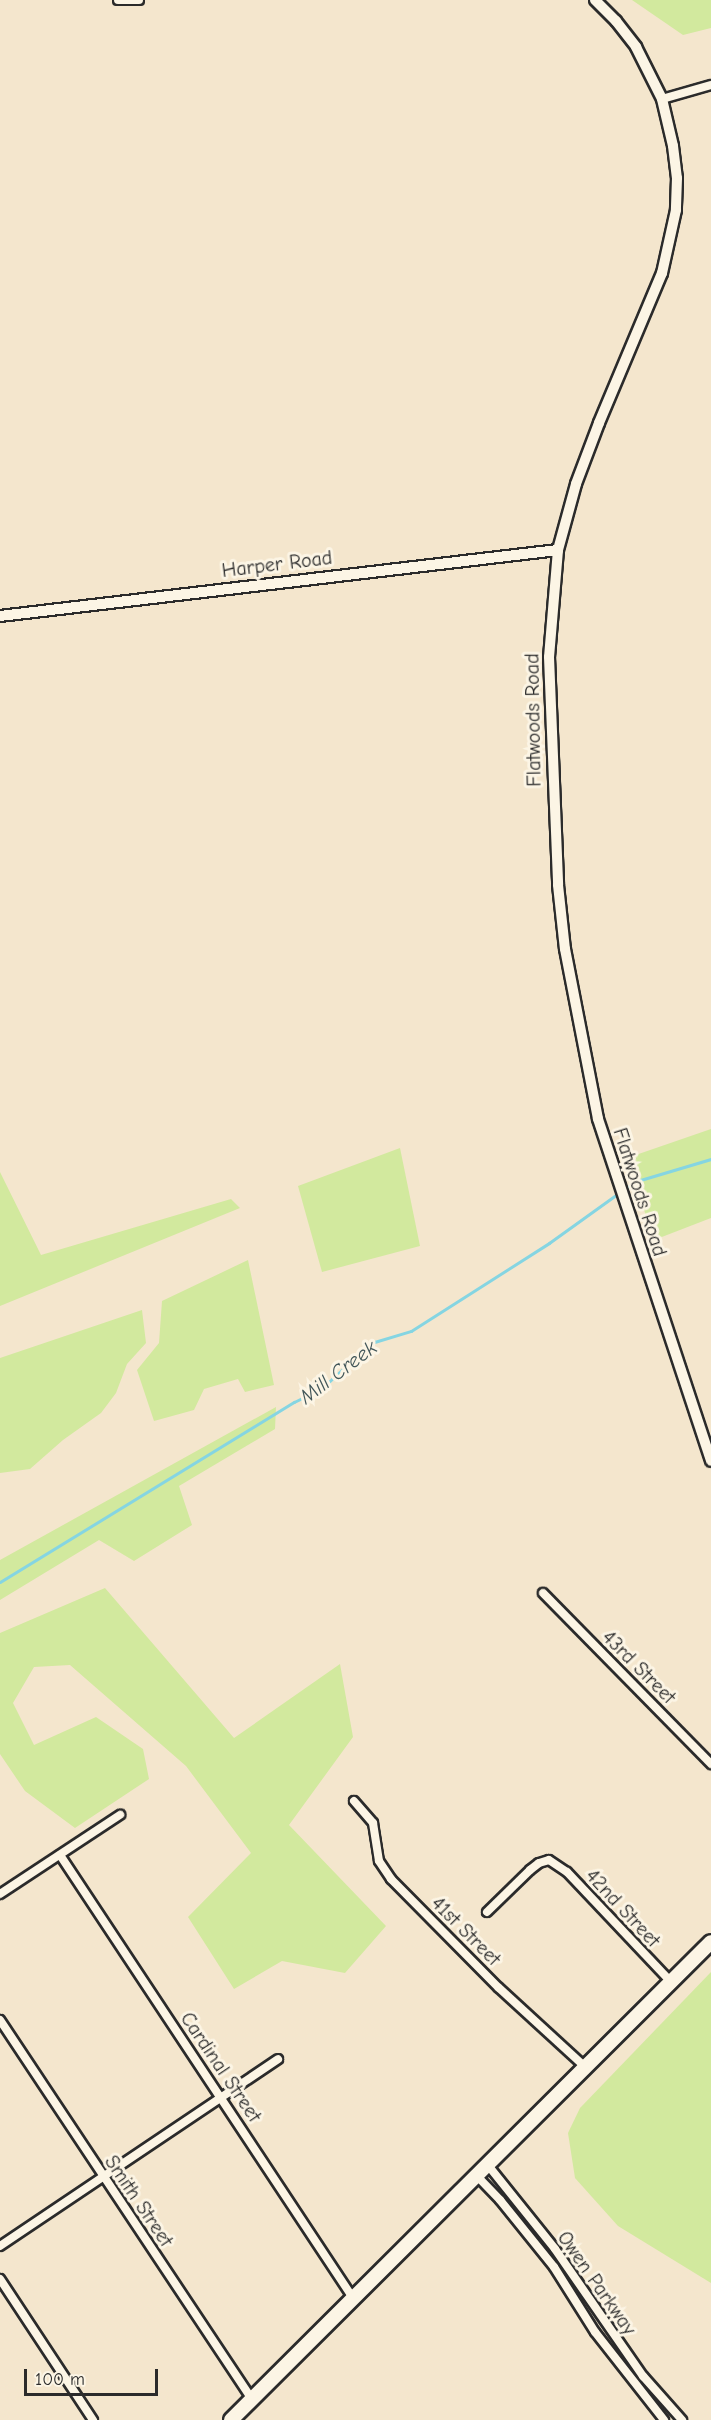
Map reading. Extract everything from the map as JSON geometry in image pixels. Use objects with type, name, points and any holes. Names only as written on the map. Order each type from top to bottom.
[{"type":"highway","points":[[231,2420],[711,1942]]},
{"type":"street","points":[[118,0],[139,0]]},
{"type":"street","name":"Flatwoods Road","points":[[595,0],[616,21],[636,47],[662,99],[674,146],[677,178],[676,210],[671,242],[651,304],[599,423],[576,484],[558,549],[549,657],[558,885],[565,950],[598,1119],[628,1216],[711,1461]]},
{"type":"street","points":[[662,99],[711,86]]},
{"type":"street","name":"Harper Road","points":[[0,616],[558,549]]},
{"type":"street","name":"43rd Street","points":[[543,1593],[711,1764]]},
{"type":"street","name":"41st Street","points":[[354,1801],[373,1823],[379,1861],[392,1879],[490,1980],[584,2066]]},
{"type":"street","points":[[0,1894],[120,1815]]},
{"type":"street","name":"Cardinal Street","points":[[60,1855],[353,2298]]},
{"type":"street","name":"42nd Street","points":[[487,1912],[538,1863],[549,1860],[567,1872],[671,1982]]},
{"type":"street","name":"Smith Street","points":[[0,2020],[252,2399]]},
{"type":"street","points":[[0,2246],[278,2059]]},
{"type":"street","name":"Owen Parkway","points":[[487,2164],[555,2249],[643,2376],[682,2420]]},
{"type":"street","name":"Owen Parkway","points":[[476,2175],[554,2267],[633,2383],[664,2420]]},
{"type":"street","points":[[0,2279],[93,2420]]},
{"type":"street","points":[[568,2290],[578,2283]]},
{"type":"street","points":[[633,2383],[643,2376]]},
{"type":"green space","points":[[632,0],[711,0],[711,28],[683,35]]},
{"type":"green space","points":[[711,1129],[711,1218],[654,1240],[627,1158]]},
{"type":"green space","points":[[400,1148],[420,1246],[322,1272],[298,1186]]},
{"type":"green space","points":[[0,1172],[41,1255],[231,1199],[240,1208],[0,1306]]},
{"type":"green space","points":[[248,1260],[274,1385],[245,1392],[238,1379],[204,1389],[194,1410],[154,1421],[137,1370],[159,1343],[162,1301]]},
{"type":"green space","points":[[142,1310],[146,1343],[127,1364],[116,1393],[101,1413],[63,1440],[30,1469],[0,1473],[0,1358]]},
{"type":"green space","points":[[276,1407],[275,1429],[179,1486],[192,1525],[134,1561],[99,1540],[0,1600],[0,1560]]},
{"type":"green space","points":[[105,1588],[234,1738],[340,1664],[353,1737],[289,1825],[386,1926],[345,1973],[282,1961],[234,1989],[188,1917],[251,1853],[186,1766],[70,1665],[34,1667],[13,1703],[34,1745],[96,1717],[143,1749],[149,1779],[75,1828],[25,1791],[0,1754],[0,1633]]},
{"type":"green space","points":[[711,1972],[711,2283],[618,2226],[575,2178],[568,2133],[580,2108]]},
{"type":"waterway","name":"Mill Creek","points":[[625,1189],[637,1181],[711,1159]]},
{"type":"waterway","name":"Mill Creek","points":[[0,1582],[294,1402],[321,1389],[371,1343],[411,1331],[549,1243],[620,1192]]}]
